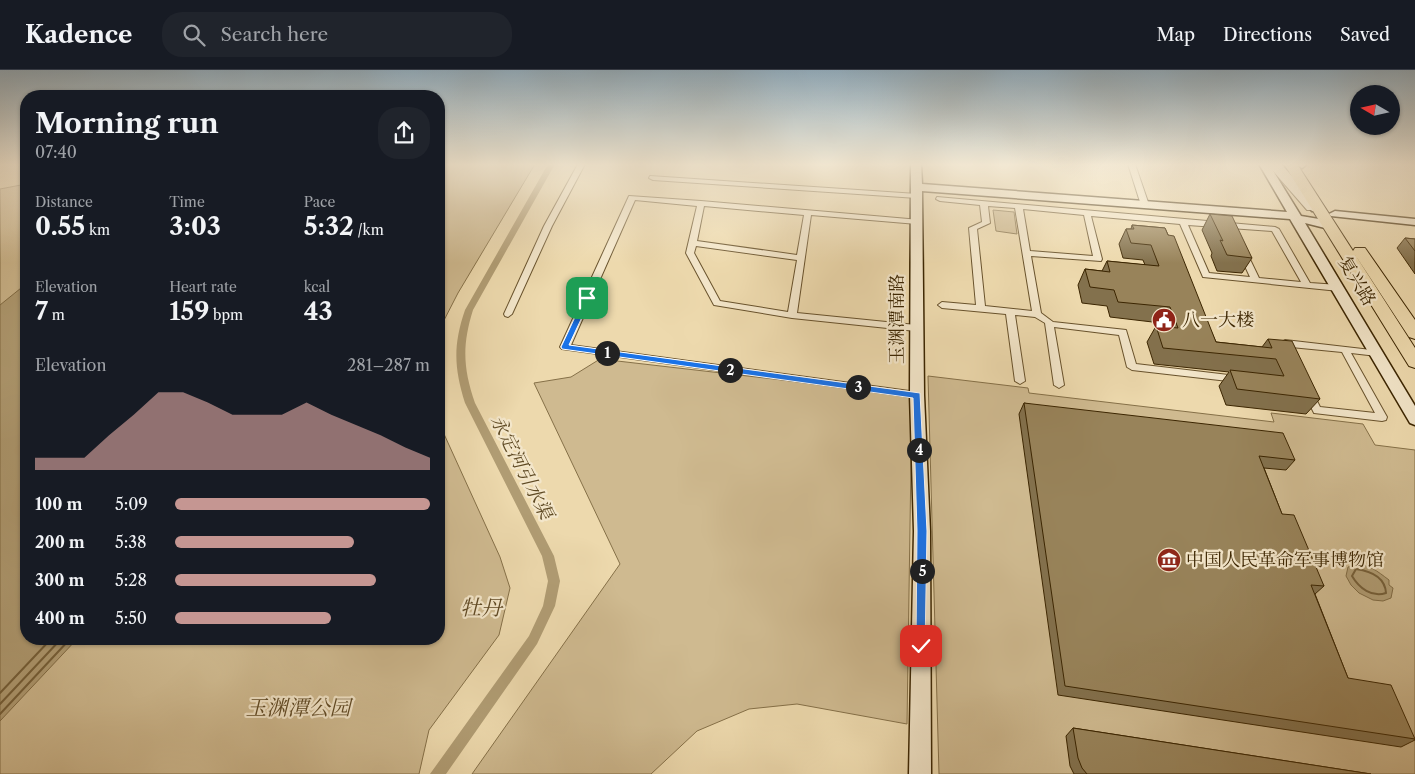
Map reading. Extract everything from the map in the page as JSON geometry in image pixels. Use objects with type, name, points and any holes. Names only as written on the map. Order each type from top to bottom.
[{"type":"highway","name":"复兴路","points":[[1319,197],[1339,219],[1342,245],[1415,362]]},
{"type":"highway","name":"复兴路","points":[[1324,197],[1415,333]]},
{"type":"street","points":[[508,314],[548,226],[564,197]]},
{"type":"street","name":"玉渊潭南路","points":[[916,197],[917,396],[922,531],[920,774]]},
{"type":"street","points":[[1011,197],[1144,205],[1315,221],[1339,219],[1415,222]]},
{"type":"street","points":[[1141,197],[1144,205]]},
{"type":"street","name":"复兴路","points":[[1283,197],[1339,288],[1415,419]]},
{"type":"street","points":[[1311,197],[1339,219],[1415,228]]},
{"type":"street","points":[[1313,197],[1339,219]]},
{"type":"street","points":[[917,222],[632,198],[565,347],[917,396]]},
{"type":"street","points":[[940,199],[1275,229],[1307,285]]},
{"type":"street","points":[[701,203],[690,253],[717,303],[792,315],[916,328]]},
{"type":"street","points":[[981,309],[973,228],[986,222],[984,203]]},
{"type":"street","points":[[1019,207],[1037,314]]},
{"type":"street","points":[[792,315],[808,213]]},
{"type":"street","points":[[1026,253],[1098,259],[1087,213]]},
{"type":"street","points":[[1184,222],[1206,275],[1339,288]]},
{"type":"street","points":[[1230,226],[1256,280]]},
{"type":"street","points":[[693,243],[800,258]]},
{"type":"street","points":[[942,305],[1037,314],[1049,324],[1059,384]]},
{"type":"street","points":[[1010,312],[1020,381]]},
{"type":"street","points":[[1049,324],[1123,332],[1132,368],[1252,380]]},
{"type":"street","points":[[1292,358],[1285,343],[1376,353]]},
{"type":"street","points":[[1305,384],[1317,410],[1382,417],[1345,350]]},
{"type":"green space","name":"玉渊潭公园","points":[[0,197],[20,197],[20,645],[445,645],[445,436],[500,557],[510,588],[499,635],[429,730],[419,774],[0,774]]},
{"type":"green space","points":[[445,197],[515,197],[445,318]]},
{"type":"green space","points":[[993,210],[1014,212],[1017,234],[996,231]]},
{"type":"green space","points":[[600,359],[912,395],[907,724],[797,704],[749,709],[697,731],[651,774],[472,774],[620,564],[534,383],[571,377]]},
{"type":"green space","name":"中国人民革命军事博物馆","points":[[928,376],[1028,388],[1029,393],[1274,422],[1271,413],[1363,424],[1375,445],[1415,450],[1415,774],[939,774]]},
{"type":"water","points":[[20,289],[20,645],[71,645],[0,721],[0,305]]},
{"type":"water","points":[[1354,564],[1369,567],[1389,580],[1389,585],[1393,588],[1391,598],[1383,601],[1373,600],[1359,593],[1346,576],[1348,567]]},
{"type":"building","points":[[1210,214],[1232,216],[1252,258],[1227,255],[1220,240],[1223,241]]},
{"type":"building","points":[[1132,225],[1165,228],[1168,235],[1174,236],[1216,342],[1272,348],[1268,339],[1292,341],[1320,399],[1237,389],[1230,370],[1284,376],[1276,359],[1163,348],[1156,326],[1178,328],[1170,307],[1118,302],[1114,290],[1090,287],[1085,269],[1110,272],[1107,261],[1159,266],[1151,245],[1131,243],[1126,229],[1134,229]]},
{"type":"building","points":[[1405,238],[1415,239],[1415,251]]},
{"type":"building","name":"中国人民革命军事博物馆","points":[[1024,403],[1283,433],[1295,460],[1259,456],[1282,514],[1294,515],[1324,586],[1311,585],[1348,678],[1391,685],[1415,739],[1065,686]]},
{"type":"building","points":[[1073,728],[1371,774],[1087,774],[1078,758]]},
{"type":"waterway","name":"永定河引水渠","points":[[437,774],[533,640],[549,606],[554,581],[548,556],[470,403],[463,378],[460,356],[462,335],[469,310],[533,197]]},
{"type":"place","name":"八一大楼","points":[[1164,320]]},
{"type":"place","name":"中国人民革命军事博物馆","points":[[1169,560]]},
{"type":"route","points":[[587,298],[565,347],[917,396],[922,531],[921,646]]},
{"type":"park label","name":"牡丹","points":[[481,607]]}]
